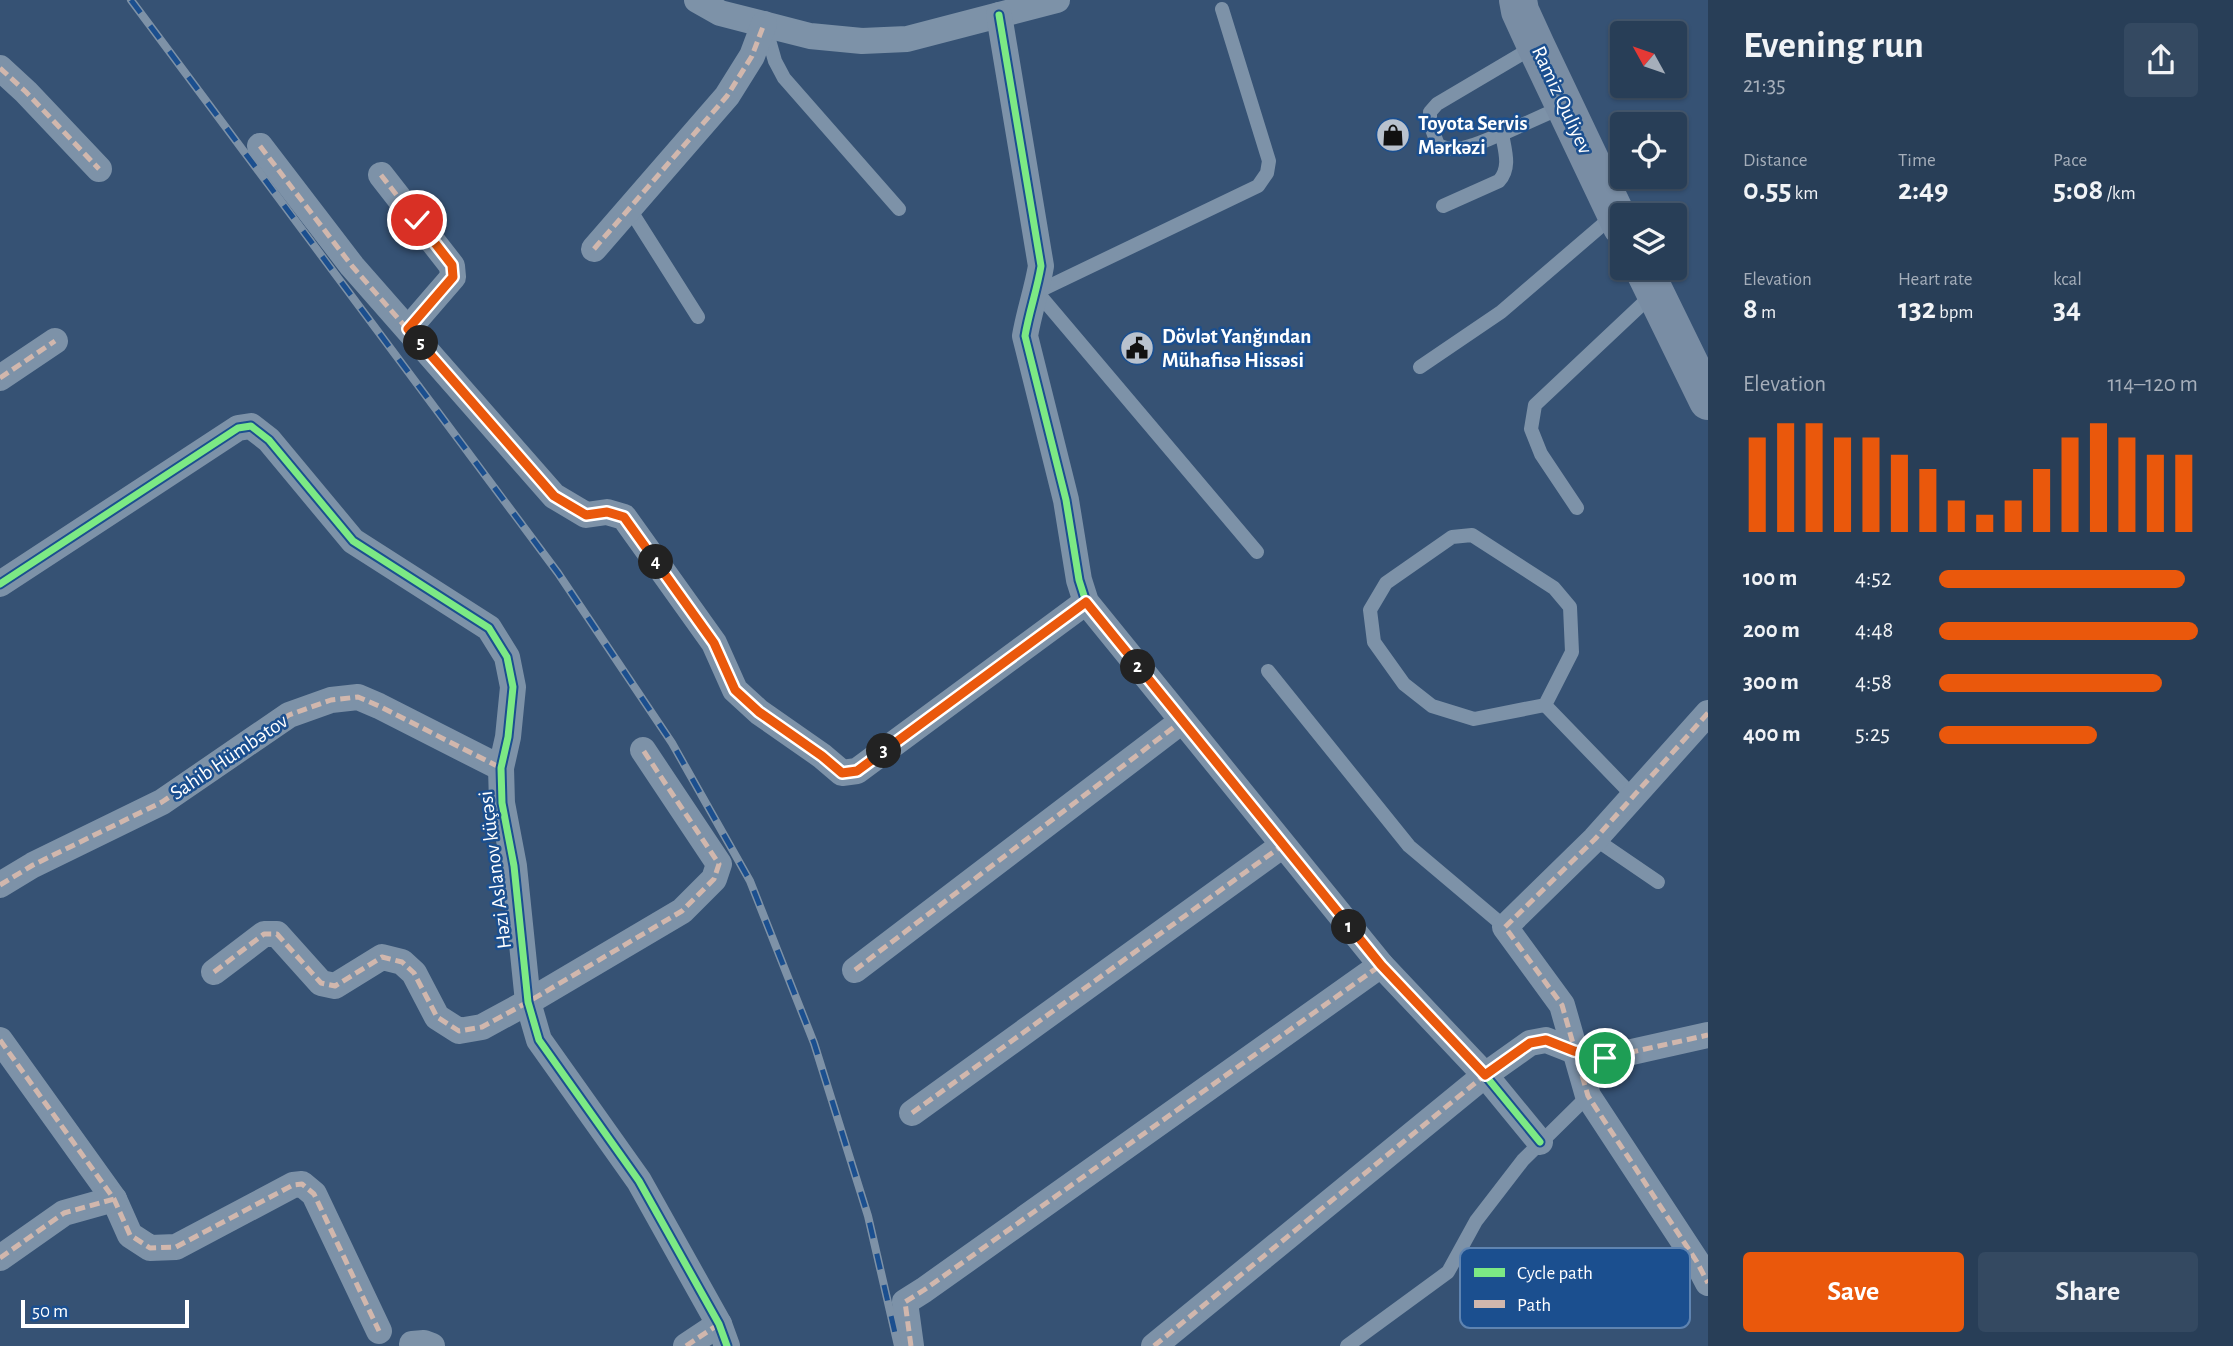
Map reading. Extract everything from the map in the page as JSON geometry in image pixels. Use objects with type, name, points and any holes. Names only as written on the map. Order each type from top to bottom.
[{"type":"main road","name":"Ramiz Quliyev","points":[[1517,4],[1611,203]]},
{"type":"main road","points":[[1649,280],[1688,343],[1708,401]]},
{"type":"street","points":[[697,0],[720,13],[810,36],[862,41],[907,39],[1057,0]]},
{"type":"street","points":[[999,15],[1041,266],[1025,336],[1066,500],[1079,580],[1086,602],[1381,965],[1485,1075],[1540,1142]]},
{"type":"street","points":[[594,249],[727,96],[752,56],[764,24]]},
{"type":"street","points":[[0,68],[99,169]]},
{"type":"street","points":[[260,146],[352,265],[554,496],[586,515],[607,512],[624,517],[714,643],[735,690],[759,712],[842,773],[857,771],[1086,602]]},
{"type":"street","points":[[382,175],[452,265],[453,277],[408,329]]},
{"type":"street","points":[[0,378],[55,341]]},
{"type":"street","name":"Həzi Aslanov küçəsi","points":[[0,583],[238,428],[251,426],[269,440],[353,541],[489,628],[507,657],[513,687],[508,737],[501,768],[502,803],[514,866],[528,1002],[539,1040],[639,1181],[723,1335]]},
{"type":"street","name":"Sahib Hümbətov","points":[[0,885],[33,865],[162,802],[289,715],[331,700],[358,697],[501,768]]},
{"type":"street","points":[[1688,1248],[1588,1096],[1562,1005],[1505,927],[1594,839],[1708,713]]},
{"type":"street","points":[[855,970],[1182,721]]},
{"type":"street","points":[[214,972],[264,934],[277,934],[321,983],[335,986],[382,957],[402,962],[414,973],[437,1017],[459,1031],[482,1027],[682,911],[714,879],[719,864],[643,750]]},
{"type":"street","points":[[912,1113],[1283,845]]},
{"type":"street","points":[[911,1346],[905,1302],[1381,965]]},
{"type":"street","points":[[1154,1346],[1485,1075],[1530,1043],[1546,1040],[1574,1051],[1605,1058],[1708,1035]]},
{"type":"street","points":[[2,1046],[114,1199],[130,1235],[150,1248],[176,1247],[293,1185],[302,1184],[314,1194],[379,1331]]},
{"type":"street","points":[[0,1258],[64,1213],[114,1199]]},
{"type":"street","points":[[1690,1251],[1708,1283]]},
{"type":"street","points":[[686,1346],[723,1335]]},
{"type":"lane","points":[[1222,9],[1269,161],[1267,173],[1258,186],[1037,292],[1257,552]]},
{"type":"lane","points":[[764,24],[775,61],[784,78],[899,209]]},
{"type":"lane","points":[[1536,46],[1437,104],[1430,112],[1430,124],[1438,145],[1457,150],[1502,134],[1565,106]]},
{"type":"lane","points":[[1443,206],[1499,181],[1505,175],[1507,166],[1502,134]]},
{"type":"lane","points":[[629,208],[698,317]]},
{"type":"lane","points":[[1420,367],[1494,318],[1610,227]]},
{"type":"lane","points":[[1577,508],[1541,454],[1531,429],[1535,405],[1649,280]]},
{"type":"lane","points":[[1472,535],[1554,588],[1570,607],[1572,652],[1545,705],[1474,719],[1432,706],[1404,684],[1374,642],[1370,610],[1386,583],[1452,537],[1472,535]]},
{"type":"lane","points":[[1268,671],[1409,846],[1505,927]]},
{"type":"lane","points":[[1545,705],[1633,796]]},
{"type":"lane","points":[[1594,839],[1658,882]]},
{"type":"lane","points":[[1461,1248],[1476,1221],[1523,1160],[1588,1096]]},
{"type":"lane","points":[[1347,1346],[1448,1272],[1460,1250]]},
{"type":"railway","points":[[131,0],[558,573],[672,743],[750,881],[814,1043],[868,1216],[898,1346]]},
{"type":"marked path","points":[[594,249],[727,96],[752,56],[764,24]]},
{"type":"marked path","points":[[0,68],[99,169]]},
{"type":"marked path","points":[[260,146],[352,266],[554,496],[586,515],[607,512],[624,517],[714,643],[735,690],[759,712],[842,773],[857,771],[1086,602]]},
{"type":"marked path","points":[[381,175],[452,266],[453,277],[408,329]]},
{"type":"marked path","points":[[0,378],[55,341]]},
{"type":"marked path","points":[[0,885],[33,865],[162,802],[289,715],[331,700],[358,697],[501,768]]},
{"type":"marked path","points":[[1688,1248],[1588,1096],[1562,1005],[1505,927],[1595,839],[1708,713]]},
{"type":"marked path","points":[[855,970],[1182,721]]},
{"type":"marked path","points":[[214,972],[264,934],[277,934],[321,983],[335,986],[382,957],[402,962],[414,973],[437,1017],[459,1031],[482,1027],[682,911],[714,879],[719,864],[643,750]]},
{"type":"marked path","points":[[912,1113],[1283,845]]},
{"type":"marked path","points":[[911,1346],[905,1302],[1381,965]]},
{"type":"marked path","points":[[1154,1346],[1485,1075],[1530,1043],[1546,1040],[1574,1051],[1605,1058],[1708,1035]]},
{"type":"marked path","points":[[0,1040],[114,1199],[130,1235],[150,1248],[176,1247],[293,1185],[302,1184],[314,1194],[379,1331]]},
{"type":"marked path","points":[[0,1258],[64,1213],[114,1199]]},
{"type":"marked path","points":[[1690,1251],[1708,1283]]},
{"type":"marked path","points":[[686,1346],[719,1324]]},
{"type":"cycle path","points":[[999,15],[1041,266],[1025,336],[1066,500],[1079,580],[1086,602],[1381,965],[1485,1075],[1540,1142]]},
{"type":"cycle path","points":[[0,584],[238,428],[251,426],[269,440],[353,541],[489,628],[507,657],[513,687],[508,737],[501,768],[502,803],[514,866],[528,1002],[539,1040],[639,1181],[719,1324],[727,1346]]},
{"type":"place","name":"Toyota Servis Mərkəzi","points":[[1393,135]]},
{"type":"place","name":"Dövlət Yanğından Mühafisə Hissəsi","points":[[1137,348]]},
{"type":"route","points":[[417,220],[452,265],[453,277],[408,329],[554,496],[586,515],[607,512],[624,517],[714,643],[735,690],[759,712],[842,773],[857,771],[1086,602],[1381,965],[1485,1075],[1530,1043],[1546,1040],[1574,1051],[1605,1058]]}]
